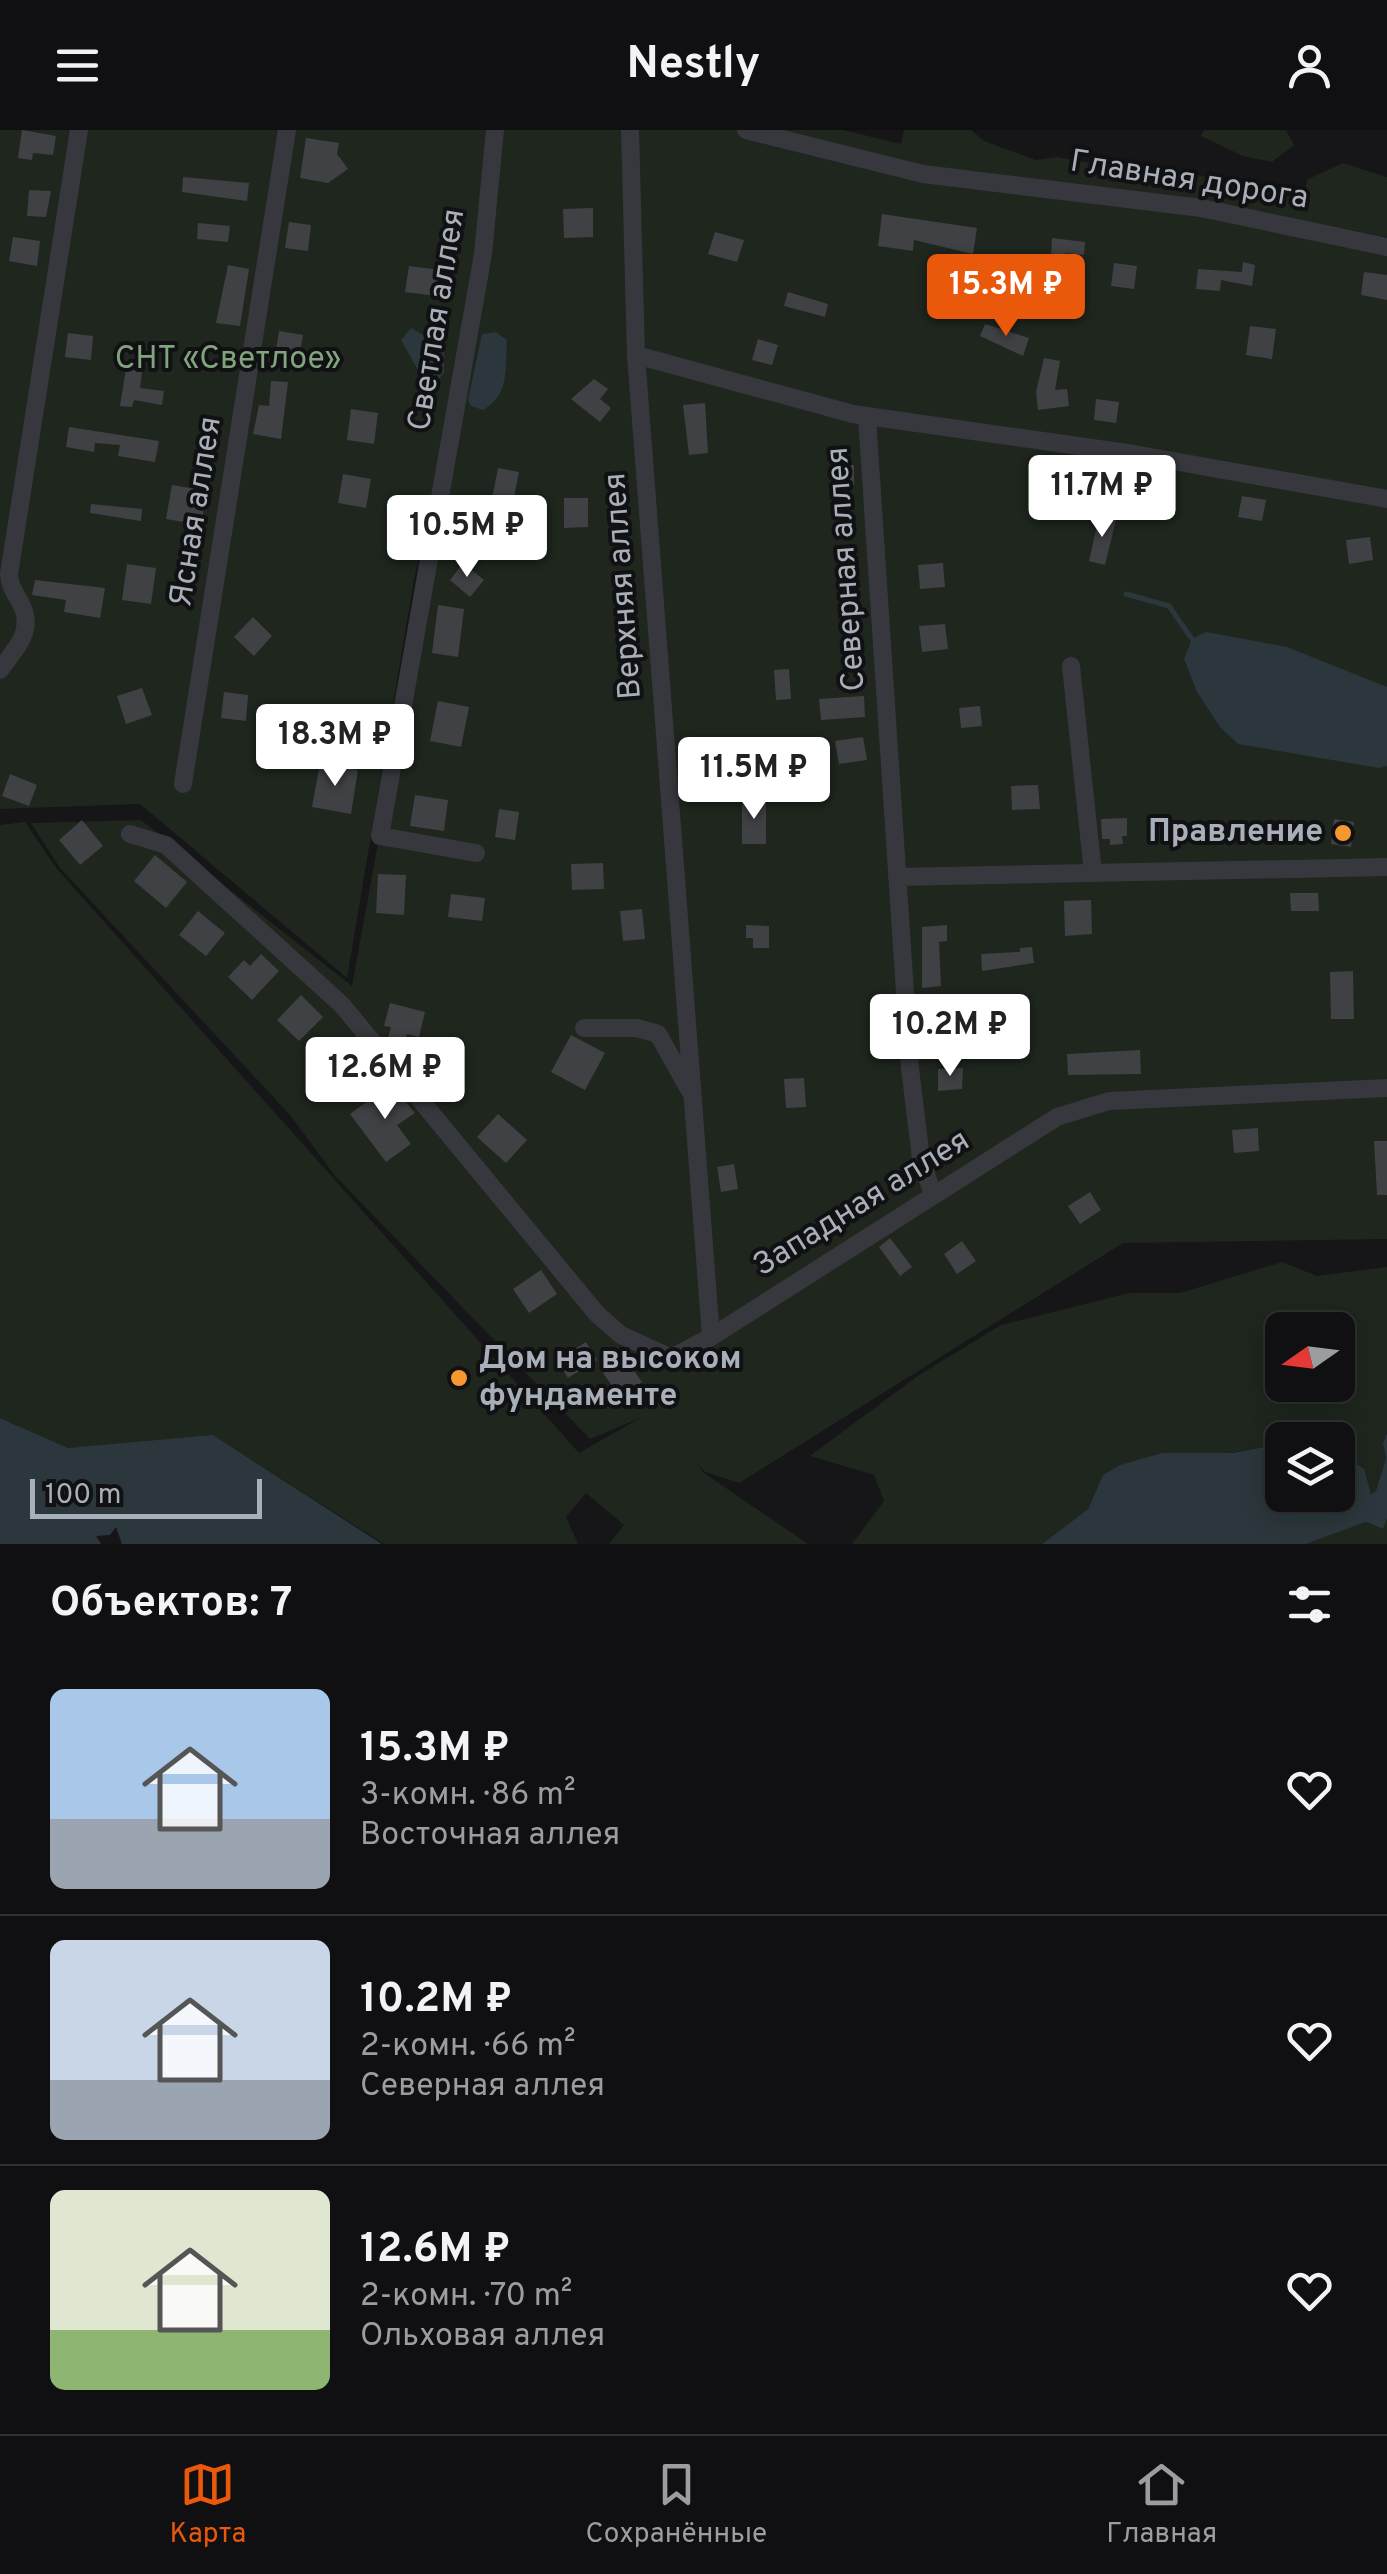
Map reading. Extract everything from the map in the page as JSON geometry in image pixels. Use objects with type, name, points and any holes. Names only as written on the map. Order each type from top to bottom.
[{"type":"street","points":[[0,670],[24,636],[25,612],[4,576],[79,130]]},
{"type":"street","name":"Ясная аллея","points":[[183,784],[287,130]]},
{"type":"street","name":"Светлая аллея","points":[[476,854],[380,836],[483,254],[495,130]]},
{"type":"street","name":"Верхняя аллея","points":[[630,130],[636,356],[711,1337]]},
{"type":"street","name":"Главная дорога","points":[[746,130],[923,174],[1201,208],[1387,246]]},
{"type":"street","points":[[636,356],[866,417],[1134,454],[1387,498]]},
{"type":"street","name":"Северная аллея","points":[[866,417],[920,1159],[932,1194]]},
{"type":"street","points":[[1071,666],[1093,874]]},
{"type":"street","name":"Западная аллея","points":[[130,834],[166,845],[342,1005],[597,1314],[620,1335],[671,1358],[711,1337],[1057,1117],[1109,1101],[1387,1088]]},
{"type":"street","points":[[897,877],[1387,866]]},
{"type":"street","points":[[584,1028],[636,1028],[658,1034],[693,1096]]},
{"type":"green space","name":"СНТ «Светлое»","points":[[0,130],[761,130],[924,167],[775,130],[843,130],[901,144],[904,130],[971,130],[984,141],[1036,160],[1057,157],[1148,173],[1191,174],[1261,187],[1301,201],[1308,179],[1343,163],[1387,177],[1387,237],[1181,197],[1032,181],[1387,242],[1387,1239],[1123,1243],[739,1483],[705,1472],[696,1462],[704,1473],[808,1544],[609,1544],[624,1525],[586,1493],[566,1517],[578,1544],[384,1544],[219,1439],[68,1448],[0,1418],[0,825],[25,822],[57,869],[579,1453],[642,1417],[590,1439],[336,1177],[290,1115],[60,868],[31,823],[141,820],[352,986],[478,292],[414,580],[347,978],[140,804],[0,809]]},
{"type":"green space","points":[[1204,130],[1286,130],[1294,145],[1272,162],[1243,156],[1201,136]]},
{"type":"green space","points":[[1282,1262],[1317,1276],[1387,1267],[1387,1433],[1383,1443],[1386,1458],[1376,1492],[1370,1494],[1355,1467],[1355,1422],[1265,1422],[1264,1447],[1103,1475],[1088,1509],[1042,1544],[852,1544],[884,1501],[874,1475],[810,1456],[919,1375],[1001,1325],[1129,1293],[1180,1293]]},
{"type":"green space","points":[[1387,1519],[1387,1544],[1306,1544],[1366,1522],[1383,1529]]},
{"type":"shaded area","points":[[411,328],[444,347],[444,372],[438,381],[423,379],[401,340]]},
{"type":"shaded area","points":[[496,332],[507,340],[504,380],[498,397],[483,410],[471,406],[468,400],[482,334]]},
{"type":"shaded area","points":[[1206,632],[1287,647],[1387,687],[1387,766],[1379,768],[1238,744],[1220,727],[1197,692],[1184,659],[1192,639]]},
{"type":"shaded area","points":[[0,1418],[68,1448],[213,1435],[382,1544],[122,1544],[116,1527],[110,1535],[96,1536],[101,1544],[0,1544]]},
{"type":"shaded area","points":[[1387,1433],[1387,1519],[1383,1529],[1366,1522],[1306,1544],[1042,1544],[1088,1509],[1103,1475],[1120,1465],[1162,1453],[1232,1453],[1265,1447],[1265,1512],[1355,1512],[1355,1462],[1364,1469],[1371,1494],[1376,1491],[1386,1458],[1383,1443]]},
{"type":"building","points":[[22,130],[56,136],[53,155],[33,153],[32,160],[18,158]]},
{"type":"building","points":[[306,138],[339,143],[337,154],[348,169],[328,183],[300,178]]},
{"type":"building","points":[[183,177],[249,183],[247,201],[182,192]]},
{"type":"building","points":[[29,190],[51,191],[46,217],[27,216]]},
{"type":"building","points":[[593,208],[593,237],[564,238],[563,209]]},
{"type":"building","points":[[882,214],[977,228],[973,254],[914,240],[913,251],[878,246]]},
{"type":"building","points":[[289,222],[311,225],[308,251],[285,248]]},
{"type":"building","points":[[198,223],[230,226],[228,242],[197,239]]},
{"type":"building","points":[[715,232],[744,240],[737,262],[708,254]]},
{"type":"building","points":[[13,237],[40,241],[37,266],[9,261]]},
{"type":"building","points":[[1052,238],[1085,242],[1084,255],[1065,253],[1065,259],[1051,258]]},
{"type":"building","points":[[1243,262],[1255,265],[1252,286],[1221,280],[1220,291],[1196,289],[1198,269],[1242,272]]},
{"type":"building","points":[[1114,263],[1137,266],[1134,289],[1111,286]]},
{"type":"building","points":[[228,265],[249,269],[240,326],[216,323]]},
{"type":"building","points":[[409,266],[448,271],[444,297],[405,292]]},
{"type":"building","points":[[1364,272],[1387,275],[1387,300],[1361,295]]},
{"type":"building","points":[[1060,285],[1082,288],[1079,310],[1057,307]]},
{"type":"building","points":[[788,292],[828,304],[825,317],[784,306]]},
{"type":"building","points":[[985,324],[1029,338],[1023,356],[980,336]]},
{"type":"building","points":[[1250,326],[1276,329],[1272,359],[1246,355]]},
{"type":"building","points":[[279,331],[303,335],[300,353],[276,350]]},
{"type":"building","points":[[68,333],[93,336],[91,360],[65,357]]},
{"type":"building","points":[[758,339],[778,345],[772,365],[752,360]]},
{"type":"building","points":[[1044,358],[1060,361],[1055,390],[1067,389],[1069,406],[1038,410],[1036,392]]},
{"type":"building","points":[[126,369],[142,371],[140,388],[164,391],[162,405],[134,400],[132,407],[120,406]]},
{"type":"building","points":[[594,379],[608,389],[600,399],[611,408],[600,422],[571,399]]},
{"type":"building","points":[[271,381],[288,382],[281,439],[253,434],[259,405],[269,406]]},
{"type":"building","points":[[1096,399],[1119,402],[1116,423],[1094,420]]},
{"type":"building","points":[[705,403],[708,453],[689,455],[683,405]]},
{"type":"building","points":[[351,409],[378,413],[374,444],[347,440]]},
{"type":"building","points":[[69,427],[159,441],[155,462],[118,456],[120,445],[95,443],[94,452],[66,447]]},
{"type":"building","points":[[831,465],[854,465],[854,485],[830,484]]},
{"type":"building","points":[[498,468],[519,472],[507,533],[486,529]]},
{"type":"building","points":[[343,474],[371,479],[366,508],[338,503]]},
{"type":"building","points":[[172,485],[207,491],[201,525],[166,519]]},
{"type":"building","points":[[1242,496],[1266,500],[1262,521],[1238,517]]},
{"type":"building","points":[[564,498],[588,498],[588,527],[564,528]]},
{"type":"building","points":[[91,504],[142,509],[141,521],[90,513]]},
{"type":"building","points":[[1099,516],[1116,520],[1105,565],[1089,561]]},
{"type":"building","points":[[1370,537],[1373,560],[1349,564],[1346,540]]},
{"type":"building","points":[[463,563],[484,580],[470,597],[450,580]]},
{"type":"building","points":[[943,563],[945,587],[920,589],[918,565]]},
{"type":"building","points":[[127,564],[156,568],[151,604],[122,600]]},
{"type":"building","points":[[35,580],[105,588],[100,618],[64,612],[66,600],[32,595]]},
{"type":"building","points":[[438,605],[464,609],[458,657],[432,653]]},
{"type":"building","points":[[253,617],[272,636],[254,656],[234,637]]},
{"type":"building","points":[[945,624],[948,649],[922,652],[919,626]]},
{"type":"building","points":[[789,669],[791,699],[776,700],[774,670]]},
{"type":"building","points":[[142,688],[152,715],[126,724],[117,696]]},
{"type":"building","points":[[224,692],[248,695],[246,721],[221,718]]},
{"type":"building","points":[[864,696],[865,717],[821,720],[819,699]]},
{"type":"building","points":[[438,701],[469,707],[461,747],[430,741]]},
{"type":"building","points":[[980,706],[982,726],[961,728],[959,708]]},
{"type":"building","points":[[863,737],[867,760],[839,764],[835,741]]},
{"type":"building","points":[[320,763],[358,770],[351,814],[312,807]]},
{"type":"building","points":[[10,774],[37,785],[29,806],[2,796]]},
{"type":"building","points":[[1038,785],[1040,809],[1012,810],[1011,786]]},
{"type":"building","points":[[415,795],[448,800],[444,831],[410,826]]},
{"type":"building","points":[[742,801],[766,801],[766,844],[742,844]]},
{"type":"building","points":[[499,809],[519,812],[515,840],[495,837]]},
{"type":"building","points":[[1127,818],[1123,844],[1110,845],[1110,839],[1102,839],[1101,819]]},
{"type":"building","name":"Правление","points":[[1334,819],[1354,822],[1351,847],[1331,844]]},
{"type":"building","points":[[82,820],[103,846],[80,865],[59,840]]},
{"type":"building","points":[[155,855],[187,882],[166,908],[134,881]]},
{"type":"building","points":[[603,863],[604,889],[572,890],[571,864]]},
{"type":"building","points":[[378,874],[406,875],[404,915],[376,913]]},
{"type":"building","points":[[1290,893],[1318,893],[1319,911],[1291,911]]},
{"type":"building","points":[[451,894],[485,898],[482,921],[448,917]]},
{"type":"building","points":[[1091,900],[1092,934],[1065,936],[1064,901]]},
{"type":"building","points":[[642,909],[645,939],[623,941],[620,911]]},
{"type":"building","points":[[198,911],[225,933],[206,956],[179,935]]},
{"type":"building","points":[[746,925],[769,926],[769,948],[753,948],[753,938],[746,938]]},
{"type":"building","points":[[947,925],[947,941],[939,942],[941,986],[922,988],[922,927]]},
{"type":"building","points":[[1032,947],[1034,963],[982,971],[981,954],[1020,952],[1020,948]]},
{"type":"building","points":[[261,954],[279,971],[252,1000],[228,977],[244,960],[250,966]]},
{"type":"building","points":[[1353,971],[1354,1019],[1331,1019],[1330,972]]},
{"type":"building","points":[[301,995],[323,1017],[299,1041],[277,1020]]},
{"type":"building","points":[[390,1003],[425,1012],[419,1037],[407,1034],[405,1042],[388,1038],[391,1027],[384,1026]]},
{"type":"building","points":[[571,1035],[605,1053],[585,1090],[551,1072]]},
{"type":"building","points":[[352,1045],[371,1068],[342,1091],[324,1067]]},
{"type":"building","points":[[1140,1050],[1141,1074],[1068,1075],[1067,1054]]},
{"type":"building","points":[[963,1068],[962,1089],[938,1091],[938,1069]]},
{"type":"building","points":[[804,1078],[806,1107],[786,1108],[784,1079]]},
{"type":"building","points":[[391,1084],[415,1113],[397,1125],[411,1144],[386,1162],[350,1114]]},
{"type":"building","points":[[498,1114],[527,1140],[506,1163],[477,1137]]},
{"type":"building","points":[[1258,1128],[1259,1151],[1234,1153],[1232,1130]]},
{"type":"building","points":[[1374,1141],[1387,1141],[1387,1195],[1377,1195]]},
{"type":"building","points":[[734,1164],[738,1189],[721,1192],[717,1167]]},
{"type":"building","points":[[1090,1192],[1101,1210],[1080,1224],[1068,1206]]},
{"type":"building","points":[[890,1238],[912,1267],[900,1276],[879,1247]]},
{"type":"building","points":[[962,1241],[976,1261],[957,1274],[944,1254]]},
{"type":"building","points":[[541,1270],[557,1294],[529,1313],[513,1289]]},
{"type":"building","points":[[586,1342],[597,1360],[568,1378],[557,1360]]},
{"type":"building","points":[[625,1358],[642,1382],[620,1397],[603,1373]]},
{"type":"waterway","points":[[1126,594],[1169,606],[1192,639]]},
{"type":"place","name":"Правление","points":[[1343,833]]},
{"type":"place","name":"Дом на высоком фундаменте","points":[[459,1378]]}]
